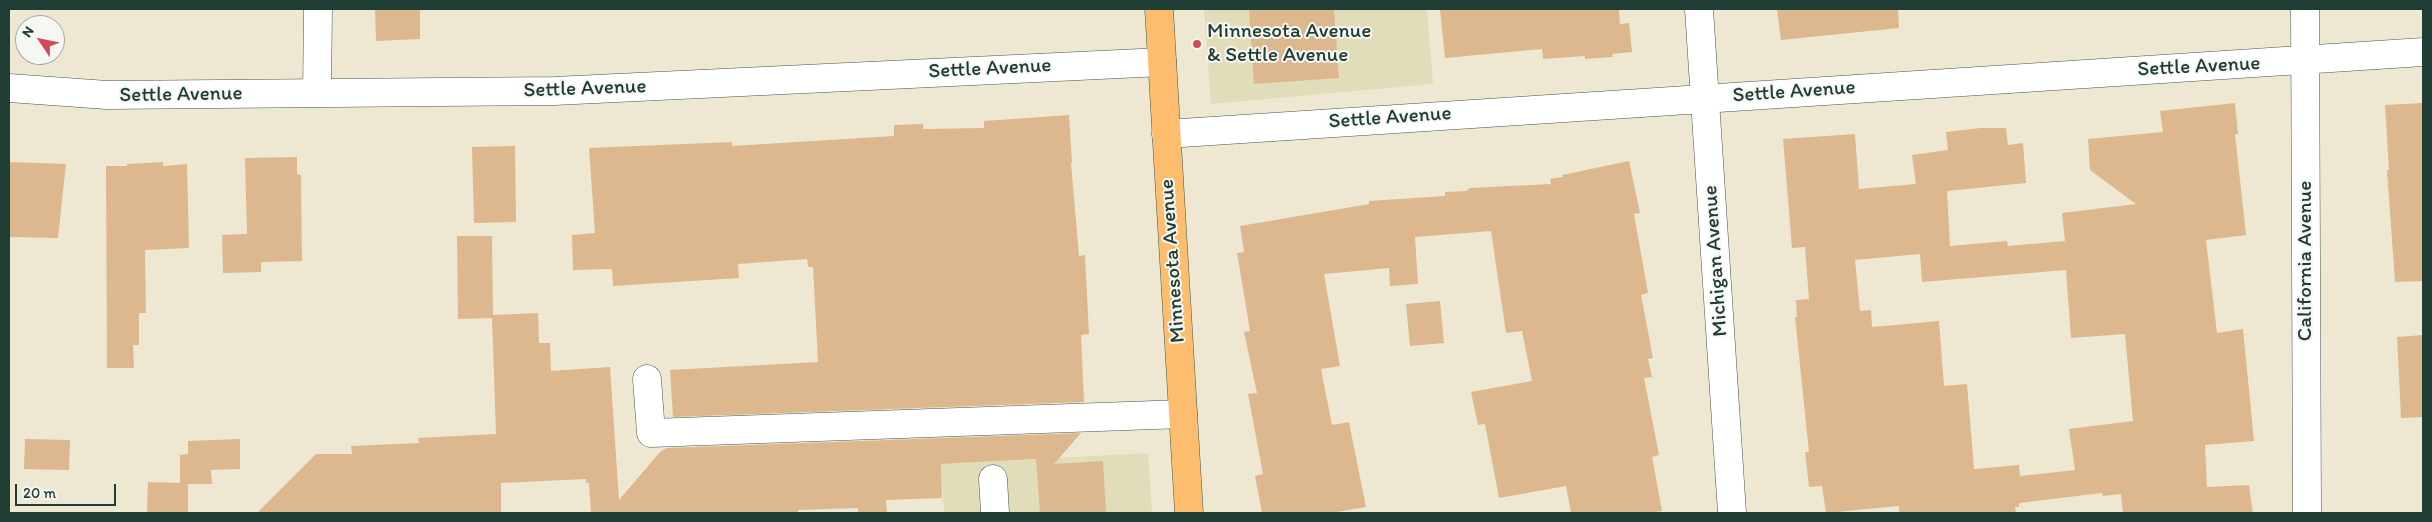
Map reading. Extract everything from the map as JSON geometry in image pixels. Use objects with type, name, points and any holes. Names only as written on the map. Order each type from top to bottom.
[{"type":"main road","name":"Minnesota Avenue","points":[[1159,9],[1189,513]]},
{"type":"street","points":[[317,94],[318,9]]},
{"type":"street","name":"Michigan Avenue","points":[[1699,9],[1732,513]]},
{"type":"street","name":"California Avenue","points":[[2305,9],[2307,513]]},
{"type":"street","name":"Settle Avenue","points":[[1166,134],[1706,97],[2423,52]]},
{"type":"street","name":"Settle Avenue","points":[[9,88],[107,95],[554,91],[1162,62]]},
{"type":"street","points":[[647,379],[651,433],[1183,414]]},
{"type":"street","points":[[993,479],[995,513]]},
{"type":"shaded area","points":[[1204,9],[1427,9],[1433,84],[1211,104]]},
{"type":"shaded area","points":[[1148,453],[1152,513],[944,513],[941,464]]},
{"type":"building","points":[[375,9],[420,9],[420,39],[376,41]]},
{"type":"building","points":[[1249,9],[1334,9],[1339,78],[1254,84]]},
{"type":"building","points":[[1440,9],[1619,9],[1620,24],[1629,23],[1632,52],[1612,54],[1613,57],[1585,59],[1585,56],[1543,59],[1542,49],[1445,58]]},
{"type":"building","points":[[1777,9],[1898,9],[1899,28],[1781,40]]},
{"type":"building","points":[[2235,103],[2238,134],[2235,134],[2246,235],[2206,240],[2217,333],[2243,329],[2254,441],[2205,445],[2207,487],[2249,485],[2253,513],[2123,513],[2121,494],[2103,496],[2102,493],[2019,503],[2019,507],[2015,507],[2016,513],[1899,513],[1899,506],[1826,513],[1822,486],[1809,487],[1805,452],[1809,452],[1795,317],[1797,317],[1796,300],[1809,299],[1805,247],[1792,248],[1783,139],[1855,134],[1859,189],[1916,184],[1912,155],[1948,150],[1946,132],[1980,128],[2006,128],[2008,145],[2023,143],[2026,183],[1947,191],[1950,246],[2007,241],[2008,246],[2065,241],[2062,213],[2136,204],[2090,170],[2088,139],[2163,132],[2160,111]],"holes":[[[1920,254],[1922,282],[2066,270],[2071,338],[2125,334],[2133,421],[2069,429],[2075,470],[2020,476],[2019,465],[1974,469],[1967,384],[1944,386],[1939,321],[1872,327],[1871,310],[1860,311],[1855,260]]]},
{"type":"building","points":[[2423,103],[2423,281],[2395,282],[2387,170],[2389,170],[2385,105]]},
{"type":"building","points":[[1069,115],[1079,256],[1085,255],[1089,334],[1081,335],[1084,402],[673,417],[670,370],[818,362],[813,267],[808,267],[807,259],[738,264],[739,278],[613,286],[612,269],[573,270],[572,235],[595,233],[589,148],[732,142],[732,146],[894,136],[894,125],[923,124],[923,129],[984,128],[984,121]]},
{"type":"building","points":[[515,146],[516,222],[474,223],[472,147]]},
{"type":"building","points":[[297,157],[297,174],[301,175],[302,261],[261,262],[261,272],[223,273],[222,235],[247,234],[245,158]]},
{"type":"building","points":[[1629,161],[1640,213],[1634,214],[1648,293],[1641,295],[1653,358],[1648,359],[1652,377],[1644,378],[1659,455],[1652,457],[1662,511],[1648,513],[1571,513],[1566,486],[1499,498],[1485,424],[1478,425],[1471,392],[1532,381],[1522,331],[1506,333],[1491,231],[1415,237],[1418,284],[1390,286],[1389,268],[1324,274],[1340,366],[1321,369],[1332,425],[1349,422],[1366,507],[1331,513],[1262,513],[1255,476],[1263,474],[1248,394],[1257,393],[1244,332],[1250,331],[1237,253],[1244,252],[1240,226],[1369,204],[1369,201],[1445,196],[1445,192],[1466,191],[1470,188],[1551,184],[1550,179],[1563,177],[1562,175]]},
{"type":"building","points":[[9,162],[66,164],[58,238],[9,237]]},
{"type":"building","points":[[163,162],[163,166],[187,164],[189,248],[145,250],[146,313],[139,313],[139,345],[133,345],[134,368],[107,368],[106,166]]},
{"type":"building","points":[[457,236],[492,236],[493,315],[538,313],[539,343],[550,343],[551,371],[610,367],[619,500],[660,452],[667,448],[1081,433],[1054,464],[1103,461],[1106,513],[1040,513],[1036,459],[941,464],[942,498],[886,500],[887,513],[858,513],[858,508],[798,510],[798,513],[591,513],[589,483],[586,483],[586,479],[501,483],[501,513],[257,513],[316,454],[352,454],[351,446],[419,443],[418,438],[496,434],[492,318],[458,319]]},
{"type":"building","points":[[1440,301],[1444,343],[1410,346],[1406,304]]},
{"type":"building","points":[[2423,335],[2423,417],[2401,418],[2397,337]]},
{"type":"building","points":[[25,439],[70,440],[69,470],[24,469]]},
{"type":"building","points":[[240,439],[240,469],[211,470],[212,484],[188,484],[188,513],[147,513],[148,482],[180,483],[180,455],[188,454],[188,441]]},
{"type":"place","name":"Minnesota Avenue & Settle Avenue","points":[[1197,44]]}]
